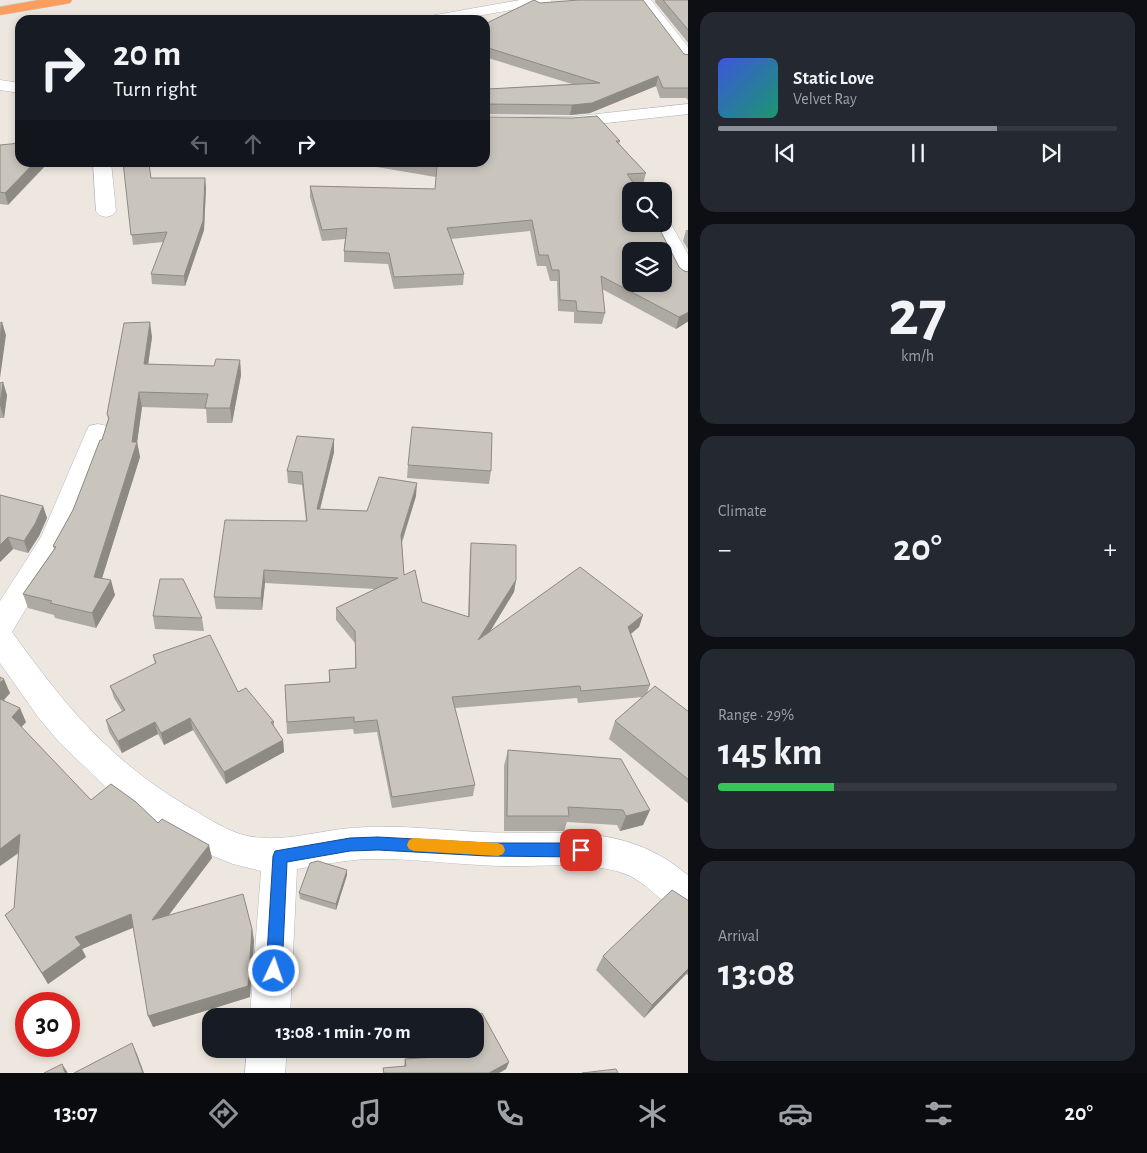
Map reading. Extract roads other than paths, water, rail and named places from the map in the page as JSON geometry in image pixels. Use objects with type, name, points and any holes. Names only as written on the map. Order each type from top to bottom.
[{"type":"highway","points":[[0,11],[65,0]]},
{"type":"street","points":[[459,15],[545,0]]},
{"type":"street","points":[[644,0],[688,60]]},
{"type":"street","points":[[0,85],[15,87]]},
{"type":"street","points":[[490,121],[570,122],[688,109]]},
{"type":"street","points":[[102,167],[106,212]]},
{"type":"street","points":[[665,232],[688,277]]},
{"type":"street","points":[[0,626],[54,539],[98,432]]},
{"type":"street","points":[[0,639],[38,692],[82,745],[118,777],[173,818],[233,848],[258,854],[280,856],[350,844],[378,843],[487,850],[601,851],[638,861],[673,884],[688,901]]},
{"type":"street","points":[[270,1008],[280,856]]},
{"type":"street","points":[[264,1073],[266,1058]]}]
